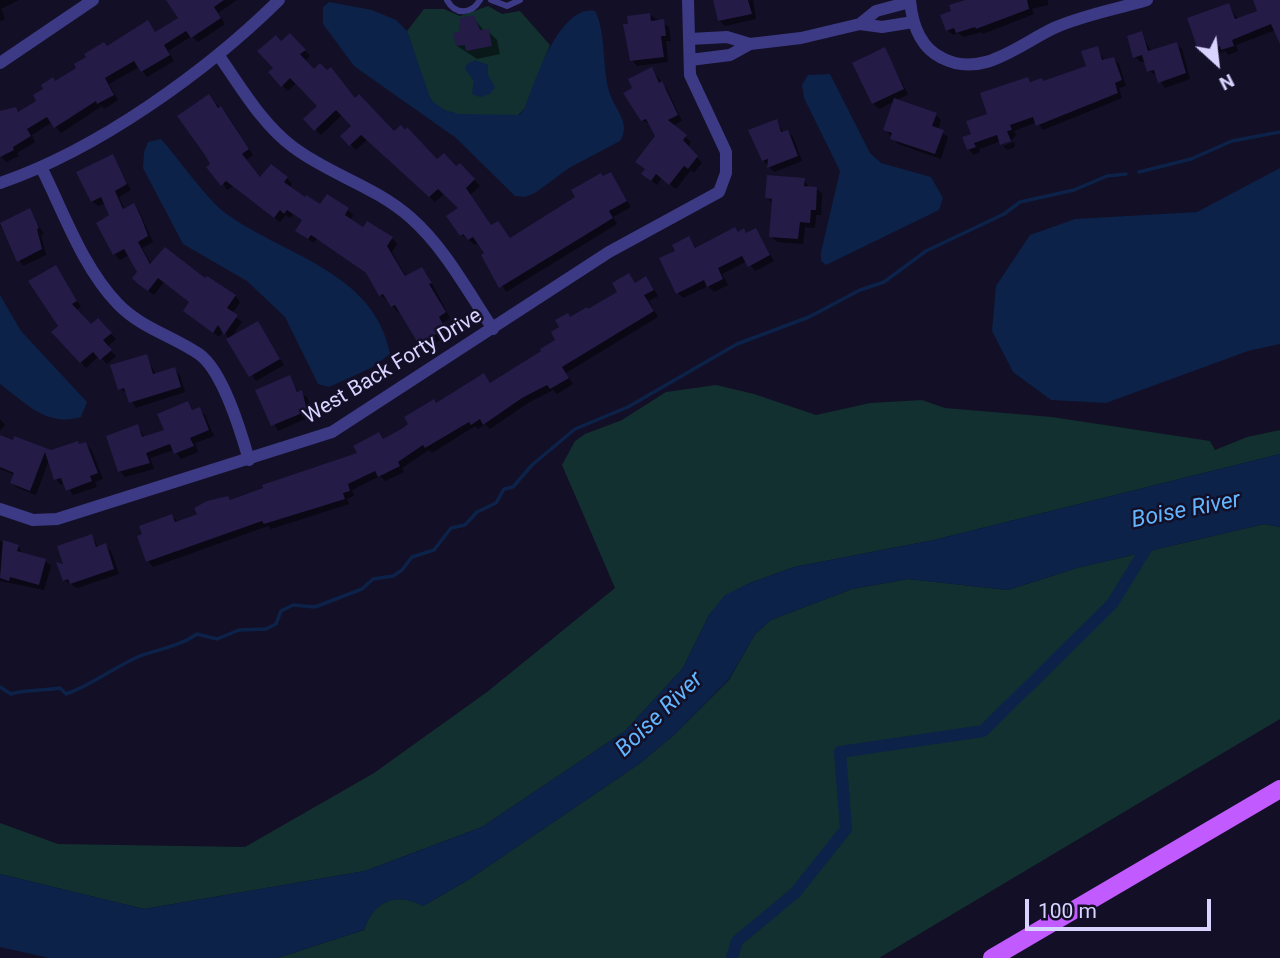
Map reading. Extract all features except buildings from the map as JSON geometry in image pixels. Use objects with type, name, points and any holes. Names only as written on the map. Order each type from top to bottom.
[{"type":"main road","points":[[992,958],[1280,789]]},
{"type":"street","points":[[0,63],[93,0]]},
{"type":"street","points":[[0,183],[42,169],[167,93],[219,56],[279,0]]},
{"type":"street","points":[[688,0],[690,60],[730,55],[750,44],[801,38],[860,24],[882,27],[913,22]]},
{"type":"street","points":[[860,24],[876,11],[910,1],[913,22],[923,43],[934,55],[958,66],[991,61],[1057,27],[1147,0]]},
{"type":"street","points":[[690,39],[727,37],[750,44]]},
{"type":"street","points":[[219,56],[275,132],[294,148],[370,188],[413,220],[433,242],[493,329]]},
{"type":"street","name":"West Back Forty Drive","points":[[5,511],[33,520],[57,519],[332,432],[618,247],[709,200],[724,183],[726,152],[690,75],[690,60]]},
{"type":"street","points":[[42,169],[102,286],[134,318],[202,356],[212,369],[240,431],[249,460]]},
{"type":"lane","points":[[447,0],[453,9],[464,12],[475,7],[480,0]]},
{"type":"lane","points":[[491,0],[507,6],[520,0]]},
{"type":"green space","points":[[488,6],[502,14],[520,11],[550,45],[525,108],[518,115],[471,116],[447,111],[438,106],[427,93],[407,31],[424,9],[444,9],[460,16]]},
{"type":"green space","points":[[716,385],[754,394],[816,415],[870,403],[922,400],[945,408],[1052,417],[1210,441],[1215,450],[1247,437],[1280,430],[1280,454],[934,540],[794,567],[750,583],[725,596],[709,615],[683,668],[625,731],[482,827],[365,871],[144,909],[0,874],[0,823],[58,844],[245,847],[374,773],[487,692],[615,588],[562,465],[575,441],[585,434],[622,420],[666,392]]},
{"type":"green space","points":[[1264,524],[1280,527],[1280,719],[879,958],[277,958],[364,930],[368,920],[380,906],[395,899],[423,906],[468,880],[639,764],[674,735],[729,680],[755,634],[771,620],[852,589],[908,579],[1008,590],[1077,568]]},
{"type":"water","points":[[329,2],[372,10],[396,20],[407,31],[431,100],[444,110],[459,114],[519,115],[525,108],[550,47],[560,32],[582,12],[595,11],[601,28],[609,91],[623,122],[620,141],[569,168],[535,193],[525,197],[515,196],[456,138],[354,66],[323,24],[323,7]]},
{"type":"water","points":[[475,60],[488,65],[488,75],[495,87],[490,94],[480,97],[472,94],[474,81],[465,69],[467,64]]},
{"type":"water","points":[[830,74],[870,153],[881,163],[931,177],[943,198],[939,210],[826,265],[821,261],[821,252],[840,171],[804,98],[802,85],[808,75]]},
{"type":"water","points":[[161,139],[200,188],[224,212],[346,284],[366,303],[381,326],[390,354],[371,368],[329,387],[318,384],[285,317],[247,281],[183,244],[143,168],[148,142]]},
{"type":"water","points":[[1280,168],[1280,344],[1248,351],[1106,403],[1051,400],[1013,372],[992,331],[996,286],[1030,235],[1075,219],[1197,212]]},
{"type":"water","points":[[0,295],[21,331],[87,402],[81,417],[57,419],[47,416],[28,406],[0,384]]},
{"type":"water","name":"Boise River","points":[[1280,454],[1280,527],[1264,524],[1077,568],[1008,590],[908,579],[852,589],[771,620],[755,634],[729,679],[674,735],[639,764],[468,880],[423,906],[403,899],[380,906],[368,920],[364,930],[277,958],[49,958],[0,947],[0,874],[144,909],[365,871],[482,827],[625,731],[683,668],[709,615],[725,595],[750,583],[794,567],[934,540]]},
{"type":"waterway","points":[[1139,172],[1191,159],[1232,141],[1280,132]]},
{"type":"waterway","points":[[0,687],[11,694],[60,688],[66,694],[140,656],[177,644],[197,634],[217,639],[239,630],[266,629],[276,624],[281,611],[293,605],[315,607],[362,589],[373,579],[393,576],[402,570],[412,557],[434,550],[451,528],[465,525],[477,512],[496,503],[504,489],[513,487],[532,465],[575,429],[628,407],[737,344],[809,317],[860,290],[884,282],[926,251],[1004,214],[1020,202],[1074,190],[1107,176],[1126,174]]},
{"type":"waterway","name":"Boise River","points":[[732,958],[737,941],[795,893],[846,829],[840,752],[983,731],[1112,604],[1152,539]]}]
